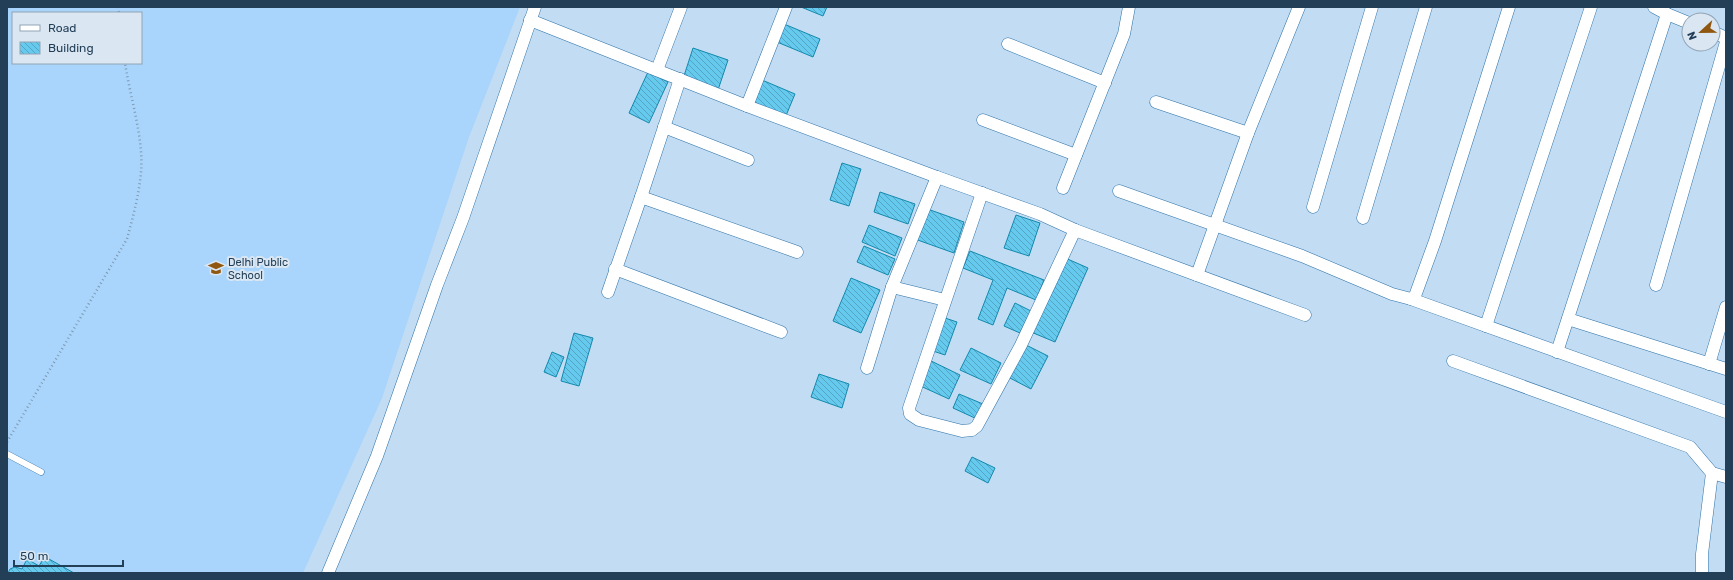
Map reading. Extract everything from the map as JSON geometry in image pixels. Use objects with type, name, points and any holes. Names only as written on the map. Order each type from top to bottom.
[{"type":"street","points":[[328,573],[378,456],[463,218],[535,7]]},
{"type":"street","points":[[656,70],[681,7]]},
{"type":"street","points":[[747,106],[786,7]]},
{"type":"street","points":[[1063,188],[1124,34],[1129,7]]},
{"type":"street","points":[[1197,275],[1248,133],[1298,7]]},
{"type":"street","points":[[1313,207],[1372,7]]},
{"type":"street","points":[[1363,218],[1426,7]]},
{"type":"street","points":[[1411,299],[1415,296],[1435,241],[1509,7]]},
{"type":"street","points":[[1486,326],[1591,7]]},
{"type":"street","points":[[1654,7],[1681,20]]},
{"type":"street","points":[[1557,352],[1667,14]]},
{"type":"street","points":[[530,20],[747,106],[982,194],[1040,214],[1075,230],[1305,315]]},
{"type":"street","points":[[1656,285],[1726,42]]},
{"type":"street","points":[[1008,44],[1105,83]]},
{"type":"street","points":[[608,292],[680,79]]},
{"type":"street","points":[[1156,102],[1248,133]]},
{"type":"street","points":[[983,120],[1076,156]]},
{"type":"street","points":[[664,127],[748,160]]},
{"type":"street","points":[[867,368],[892,287],[937,177]]},
{"type":"street","points":[[1119,191],[1307,258],[1392,294],[1411,299],[1726,412]]},
{"type":"street","points":[[982,194],[909,408],[910,414],[919,420],[968,431],[977,426],[1017,352],[1075,230]]},
{"type":"street","points":[[641,197],[797,252]]},
{"type":"street","points":[[615,269],[780,332]]},
{"type":"street","points":[[892,287],[945,300]]},
{"type":"street","points":[[1709,364],[1726,307]]},
{"type":"street","points":[[1568,319],[1726,369]]},
{"type":"street","points":[[1454,361],[1690,447],[1712,473],[1726,477]]},
{"type":"street","points":[[1704,572],[1702,554],[1712,473]]},
{"type":"lane","points":[[7,454],[41,472]]},
{"type":"path","points":[[7,442],[127,239],[135,208],[141,171],[140,149],[125,64]]},
{"type":"shaded area","name":"Delhi Public School","points":[[7,7],[520,7],[469,137],[382,398],[303,573],[7,573]]},
{"type":"building","points":[[801,7],[827,7],[823,16]]},
{"type":"building","points":[[784,24],[820,39],[813,57],[777,42]]},
{"type":"building","points":[[693,48],[728,60],[717,93],[682,82]]},
{"type":"building","points":[[648,72],[668,82],[649,123],[629,113]]},
{"type":"building","points":[[762,80],[795,94],[785,118],[752,104]]},
{"type":"building","points":[[842,163],[861,169],[849,206],[830,200]]},
{"type":"building","points":[[880,192],[915,204],[908,224],[874,212]]},
{"type":"building","points":[[922,207],[964,222],[954,253],[912,238]]},
{"type":"building","points":[[1016,215],[1040,223],[1029,256],[1004,248]]},
{"type":"building","points":[[869,225],[902,238],[895,256],[862,242]]},
{"type":"building","points":[[864,246],[895,259],[888,275],[857,262]]},
{"type":"building","points":[[970,251],[1044,280],[1036,300],[1007,288],[993,325],[978,319],[993,280],[963,268]]},
{"type":"building","points":[[1063,257],[1088,268],[1055,342],[1031,332]]},
{"type":"building","points":[[851,278],[880,290],[861,333],[833,321]]},
{"type":"building","points":[[1015,303],[1031,311],[1020,333],[1004,326]]},
{"type":"building","points":[[942,317],[957,322],[945,355],[930,350]]},
{"type":"building","points":[[574,333],[593,338],[579,386],[561,381]]},
{"type":"building","points":[[1024,344],[1048,356],[1031,389],[1008,377]]},
{"type":"building","points":[[971,348],[1001,363],[991,384],[960,370]]},
{"type":"building","points":[[552,352],[564,357],[556,377],[544,372]]},
{"type":"building","points":[[927,359],[960,375],[949,399],[916,384]]},
{"type":"building","points":[[819,374],[849,384],[842,408],[811,397]]},
{"type":"building","points":[[959,394],[983,404],[977,419],[953,408]]},
{"type":"building","points":[[972,457],[995,468],[988,483],[965,471]]},
{"type":"building","points":[[27,559],[39,566],[42,561],[49,559],[74,573],[8,573],[10,569],[15,567],[22,569]]},
{"type":"place","name":"Delhi Public School","points":[[216,268]]}]
